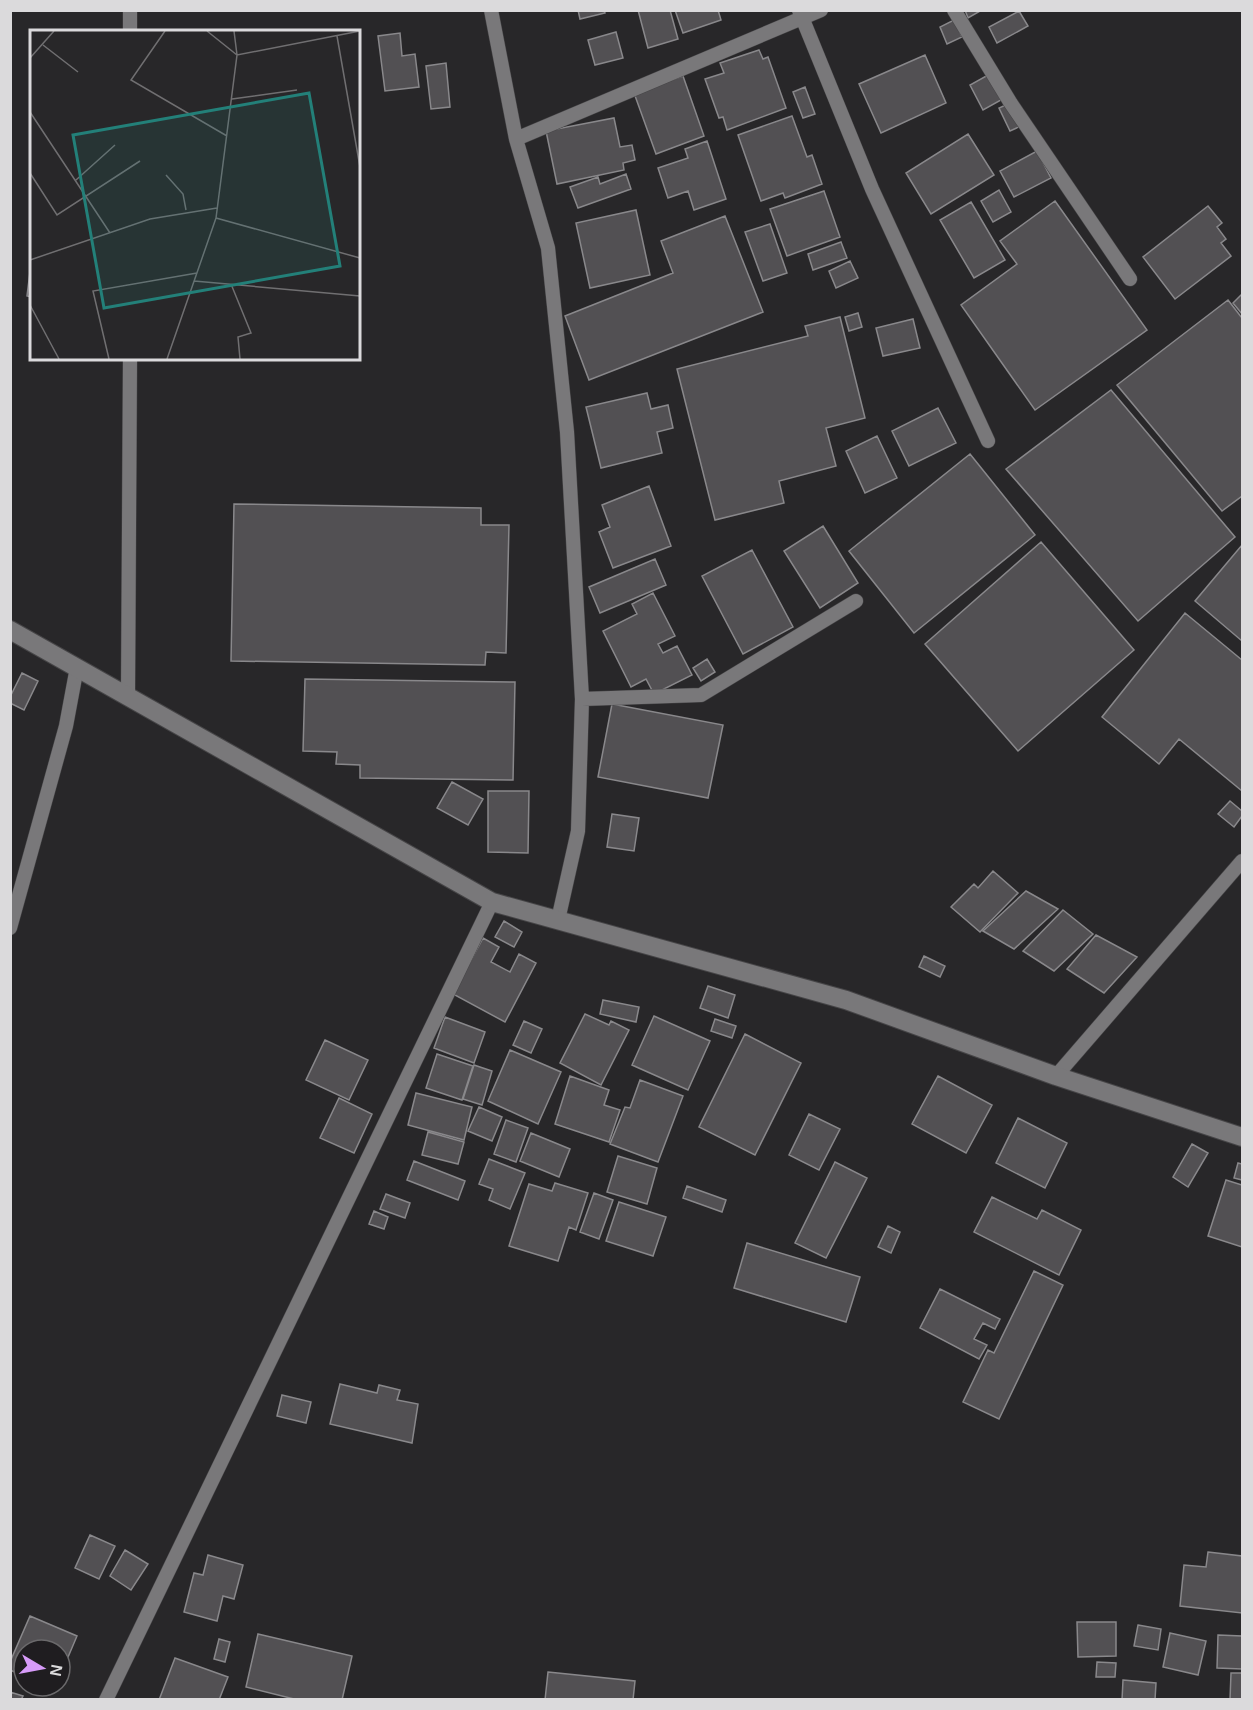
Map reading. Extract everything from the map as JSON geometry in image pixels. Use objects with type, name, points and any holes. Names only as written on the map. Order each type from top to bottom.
[{"type":"street","points":[[10,630],[492,902],[846,1000],[1056,1076],[1242,1137]]},
{"type":"lane","points":[[130,10],[130,30]]},
{"type":"lane","points":[[491,10],[516,139],[548,248],[567,432],[582,699],[578,831],[558,920]]},
{"type":"lane","points":[[516,139],[801,14],[821,10]]},
{"type":"lane","points":[[954,10],[1010,102],[1130,279]]},
{"type":"lane","points":[[801,14],[872,189],[988,441]]},
{"type":"lane","points":[[128,696],[130,360]]},
{"type":"lane","points":[[582,699],[701,695],[856,601]]},
{"type":"lane","points":[[11,924],[66,726],[77,667]]},
{"type":"lane","points":[[1056,1076],[1242,861]]},
{"type":"lane","points":[[106,1700],[492,902]]},
{"type":"building","points":[[578,10],[604,10],[605,13],[580,19]]},
{"type":"building","points":[[638,10],[670,10],[678,39],[648,48]]},
{"type":"building","points":[[675,10],[718,10],[721,20],[683,33]]},
{"type":"building","points":[[965,10],[982,10],[968,18]]},
{"type":"building","points":[[1019,11],[1028,26],[997,43],[989,27]]},
{"type":"building","points":[[954,20],[962,37],[947,44],[940,27]]},
{"type":"building","points":[[616,32],[623,58],[595,65],[588,40]]},
{"type":"building","points":[[400,33],[402,56],[415,54],[419,87],[385,91],[378,36]]},
{"type":"building","points":[[759,50],[763,59],[768,57],[786,108],[727,130],[723,117],[719,118],[705,79],[724,73],[720,63]]},
{"type":"building","points":[[925,55],[946,103],[881,133],[859,84]]},
{"type":"building","points":[[446,63],[450,107],[431,109],[426,66]]},
{"type":"building","points":[[988,75],[1001,100],[983,110],[970,85]]},
{"type":"building","points":[[683,76],[704,136],[656,154],[634,93]]},
{"type":"building","points":[[805,87],[815,114],[803,118],[793,92]]},
{"type":"building","points":[[1010,103],[1021,126],[1010,131],[999,108]]},
{"type":"building","points":[[792,116],[807,157],[812,155],[822,184],[785,198],[783,193],[761,201],[738,135]]},
{"type":"building","points":[[614,118],[620,147],[632,145],[635,160],[623,163],[624,170],[557,184],[546,131]]},
{"type":"building","points":[[968,134],[994,175],[931,214],[906,173]]},
{"type":"building","points":[[707,141],[726,199],[694,210],[688,191],[668,198],[658,168],[688,158],[685,149]]},
{"type":"building","points":[[1037,151],[1051,178],[1014,197],[1000,171]]},
{"type":"building","points":[[626,174],[631,189],[578,208],[570,187],[598,177],[600,184]]},
{"type":"building","points":[[999,190],[1011,212],[993,222],[981,201]]},
{"type":"building","points":[[824,191],[840,237],[787,256],[770,209]]},
{"type":"building","points":[[1055,201],[1147,330],[1035,410],[961,305],[1017,264],[1000,241]]},
{"type":"building","points":[[971,202],[1005,260],[974,278],[940,220]]},
{"type":"building","points":[[1208,206],[1222,223],[1217,227],[1226,239],[1221,243],[1231,256],[1175,299],[1143,257]]},
{"type":"building","points":[[636,210],[650,275],[590,288],[576,223]]},
{"type":"building","points":[[725,216],[763,312],[589,380],[565,316],[673,273],[661,241]]},
{"type":"building","points":[[770,224],[787,273],[763,281],[745,232]]},
{"type":"building","points":[[841,242],[847,258],[813,270],[808,254]]},
{"type":"building","points":[[850,261],[858,278],[836,288],[829,271]]},
{"type":"building","points":[[30,272],[30,297],[27,296]]},
{"type":"building","points":[[1242,294],[1242,314],[1233,303]]},
{"type":"building","points":[[1228,300],[1242,318],[1242,496],[1222,511],[1117,385]]},
{"type":"building","points":[[858,313],[862,327],[849,331],[845,317]]},
{"type":"building","points":[[840,317],[865,418],[826,428],[836,466],[779,481],[784,503],[715,520],[677,369],[808,336],[805,326]]},
{"type":"building","points":[[913,319],[920,348],[883,356],[876,328]]},
{"type":"building","points":[[1111,390],[1235,537],[1138,621],[1006,469]]},
{"type":"building","points":[[647,393],[651,409],[668,405],[673,428],[657,432],[662,453],[601,468],[586,407]]},
{"type":"building","points":[[938,408],[956,443],[909,466],[892,431]]},
{"type":"building","points":[[877,436],[897,478],[865,493],[846,451]]},
{"type":"building","points":[[970,454],[1035,535],[914,633],[849,551]]},
{"type":"building","points":[[649,486],[671,546],[613,568],[599,532],[610,527],[602,505]]},
{"type":"building","points":[[234,504],[481,508],[481,525],[509,525],[506,653],[486,652],[485,665],[231,661]]},
{"type":"building","points":[[823,526],[858,583],[820,608],[784,551]]},
{"type":"building","points":[[1041,542],[1134,650],[1018,751],[925,644]]},
{"type":"building","points":[[1242,545],[1242,641],[1195,601]]},
{"type":"building","points":[[752,550],[793,627],[743,654],[702,576]]},
{"type":"building","points":[[655,559],[666,585],[600,613],[589,587]]},
{"type":"building","points":[[653,593],[675,636],[658,644],[663,653],[677,646],[692,675],[654,694],[646,679],[631,687],[603,631],[637,614],[632,604]]},
{"type":"building","points":[[1185,613],[1242,660],[1242,791],[1179,739],[1159,764],[1102,717]]},
{"type":"building","points":[[707,659],[715,672],[701,681],[693,668]]},
{"type":"building","points":[[22,673],[38,681],[24,710],[10,703],[10,697]]},
{"type":"building","points":[[305,679],[515,682],[513,780],[360,778],[360,765],[336,764],[337,752],[303,751]]},
{"type":"building","points":[[612,704],[723,725],[708,798],[598,777]]},
{"type":"building","points":[[452,782],[483,799],[468,825],[437,808]]},
{"type":"building","points":[[488,791],[529,791],[528,853],[488,852]]},
{"type":"building","points":[[1230,801],[1242,811],[1242,816],[1234,827],[1218,814]]},
{"type":"building","points":[[612,814],[639,818],[634,851],[607,847]]},
{"type":"building","points":[[993,871],[1018,893],[980,932],[951,907],[974,884],[978,888]]},
{"type":"building","points":[[1026,891],[1058,909],[1014,949],[983,931]]},
{"type":"building","points":[[1063,910],[1093,934],[1054,971],[1023,951]]},
{"type":"building","points":[[504,921],[522,932],[514,947],[495,937]]},
{"type":"building","points":[[1096,935],[1137,957],[1104,993],[1067,969]]},
{"type":"building","points":[[483,938],[499,947],[491,962],[510,972],[519,954],[536,963],[505,1022],[453,994]]},
{"type":"building","points":[[924,956],[945,966],[940,977],[919,967]]},
{"type":"building","points":[[708,986],[735,995],[728,1018],[700,1008]]},
{"type":"building","points":[[603,1000],[639,1007],[636,1022],[600,1014]]},
{"type":"building","points":[[585,1014],[609,1025],[611,1021],[629,1030],[601,1085],[560,1063]]},
{"type":"building","points":[[654,1016],[710,1041],[688,1090],[632,1065]]},
{"type":"building","points":[[445,1017],[485,1032],[474,1063],[434,1048]]},
{"type":"building","points":[[715,1019],[736,1026],[732,1038],[711,1031]]},
{"type":"building","points":[[524,1021],[542,1029],[531,1053],[513,1045]]},
{"type":"building","points":[[745,1034],[801,1063],[755,1155],[699,1127]]},
{"type":"building","points":[[325,1040],[368,1060],[349,1100],[306,1080]]},
{"type":"building","points":[[510,1050],[561,1072],[538,1124],[488,1101]]},
{"type":"building","points":[[437,1054],[473,1066],[462,1100],[426,1088]]},
{"type":"building","points":[[474,1065],[492,1071],[482,1105],[463,1099]]},
{"type":"building","points":[[570,1076],[609,1090],[604,1105],[620,1110],[609,1142],[555,1124]]},
{"type":"building","points":[[938,1076],[992,1105],[966,1153],[912,1124]]},
{"type":"building","points":[[640,1080],[683,1096],[658,1162],[610,1144],[625,1107],[630,1108]]},
{"type":"building","points":[[416,1093],[472,1107],[464,1140],[408,1125]]},
{"type":"building","points":[[339,1098],[372,1114],[354,1153],[320,1138]]},
{"type":"building","points":[[479,1107],[502,1117],[492,1141],[468,1131]]},
{"type":"building","points":[[809,1114],[840,1129],[819,1170],[789,1155]]},
{"type":"building","points":[[1018,1118],[1067,1143],[1045,1188],[996,1163]]},
{"type":"building","points":[[506,1120],[528,1128],[516,1162],[494,1154]]},
{"type":"building","points":[[428,1132],[464,1142],[458,1164],[422,1155]]},
{"type":"building","points":[[531,1133],[570,1149],[559,1177],[520,1161]]},
{"type":"building","points":[[1192,1144],[1208,1153],[1188,1187],[1173,1177]]},
{"type":"building","points":[[618,1156],[657,1168],[647,1204],[607,1192]]},
{"type":"building","points":[[489,1159],[525,1173],[510,1209],[489,1200],[493,1189],[479,1184]]},
{"type":"building","points":[[414,1161],[465,1181],[458,1200],[407,1180]]},
{"type":"building","points":[[835,1162],[867,1178],[826,1258],[795,1243]]},
{"type":"building","points":[[1238,1163],[1242,1164],[1242,1180],[1234,1178]]},
{"type":"building","points":[[1226,1180],[1242,1185],[1242,1247],[1208,1236]]},
{"type":"building","points":[[555,1183],[588,1193],[576,1230],[569,1227],[558,1261],[509,1246],[529,1184],[552,1191]]},
{"type":"building","points":[[687,1186],[726,1200],[722,1212],[683,1198]]},
{"type":"building","points":[[594,1193],[613,1200],[599,1239],[580,1232]]},
{"type":"building","points":[[386,1194],[410,1203],[405,1218],[380,1209]]},
{"type":"building","points":[[992,1197],[1037,1219],[1042,1210],[1081,1230],[1059,1275],[974,1232]]},
{"type":"building","points":[[619,1202],[666,1217],[653,1256],[606,1241]]},
{"type":"building","points":[[374,1211],[388,1217],[384,1229],[369,1224]]},
{"type":"building","points":[[888,1226],[900,1232],[891,1253],[878,1247]]},
{"type":"building","points":[[747,1243],[860,1277],[846,1322],[734,1288]]},
{"type":"building","points":[[1034,1271],[1063,1285],[999,1419],[963,1402],[988,1350],[994,1353]]},
{"type":"building","points":[[940,1289],[1000,1319],[995,1329],[983,1323],[974,1339],[987,1345],[979,1359],[920,1328]]},
{"type":"building","points":[[340,1384],[377,1393],[379,1385],[400,1390],[397,1400],[418,1404],[412,1443],[330,1424]]},
{"type":"building","points":[[282,1395],[311,1402],[306,1423],[277,1416]]},
{"type":"building","points":[[90,1535],[115,1546],[99,1579],[75,1568]]},
{"type":"building","points":[[125,1550],[148,1564],[131,1590],[110,1576]]},
{"type":"building","points":[[1208,1552],[1242,1556],[1242,1613],[1180,1606],[1184,1565],[1206,1567]]},
{"type":"building","points":[[208,1555],[243,1565],[234,1599],[223,1596],[217,1621],[184,1612],[194,1573],[203,1575]]},
{"type":"building","points":[[30,1616],[77,1636],[72,1648],[72,1638],[20,1638]]},
{"type":"building","points":[[1077,1622],[1116,1622],[1116,1656],[1078,1657]]},
{"type":"building","points":[[1138,1625],[1161,1629],[1158,1650],[1134,1646]]},
{"type":"building","points":[[1170,1633],[1206,1641],[1198,1675],[1163,1667]]},
{"type":"building","points":[[258,1634],[352,1656],[342,1700],[298,1700],[246,1687]]},
{"type":"building","points":[[1218,1635],[1242,1636],[1242,1669],[1217,1668]]},
{"type":"building","points":[[219,1639],[230,1642],[225,1662],[214,1659]]},
{"type":"building","points":[[175,1658],[228,1677],[219,1700],[159,1700]]},
{"type":"building","points":[[1097,1662],[1116,1663],[1115,1677],[1096,1677]]},
{"type":"building","points":[[548,1672],[635,1681],[633,1700],[545,1700]]},
{"type":"building","points":[[1231,1673],[1242,1673],[1242,1700],[1230,1700]]},
{"type":"building","points":[[1123,1680],[1156,1683],[1155,1700],[1122,1700]]},
{"type":"building","points":[[10,1692],[12,1698],[22,1698],[21,1700],[10,1700]]}]
